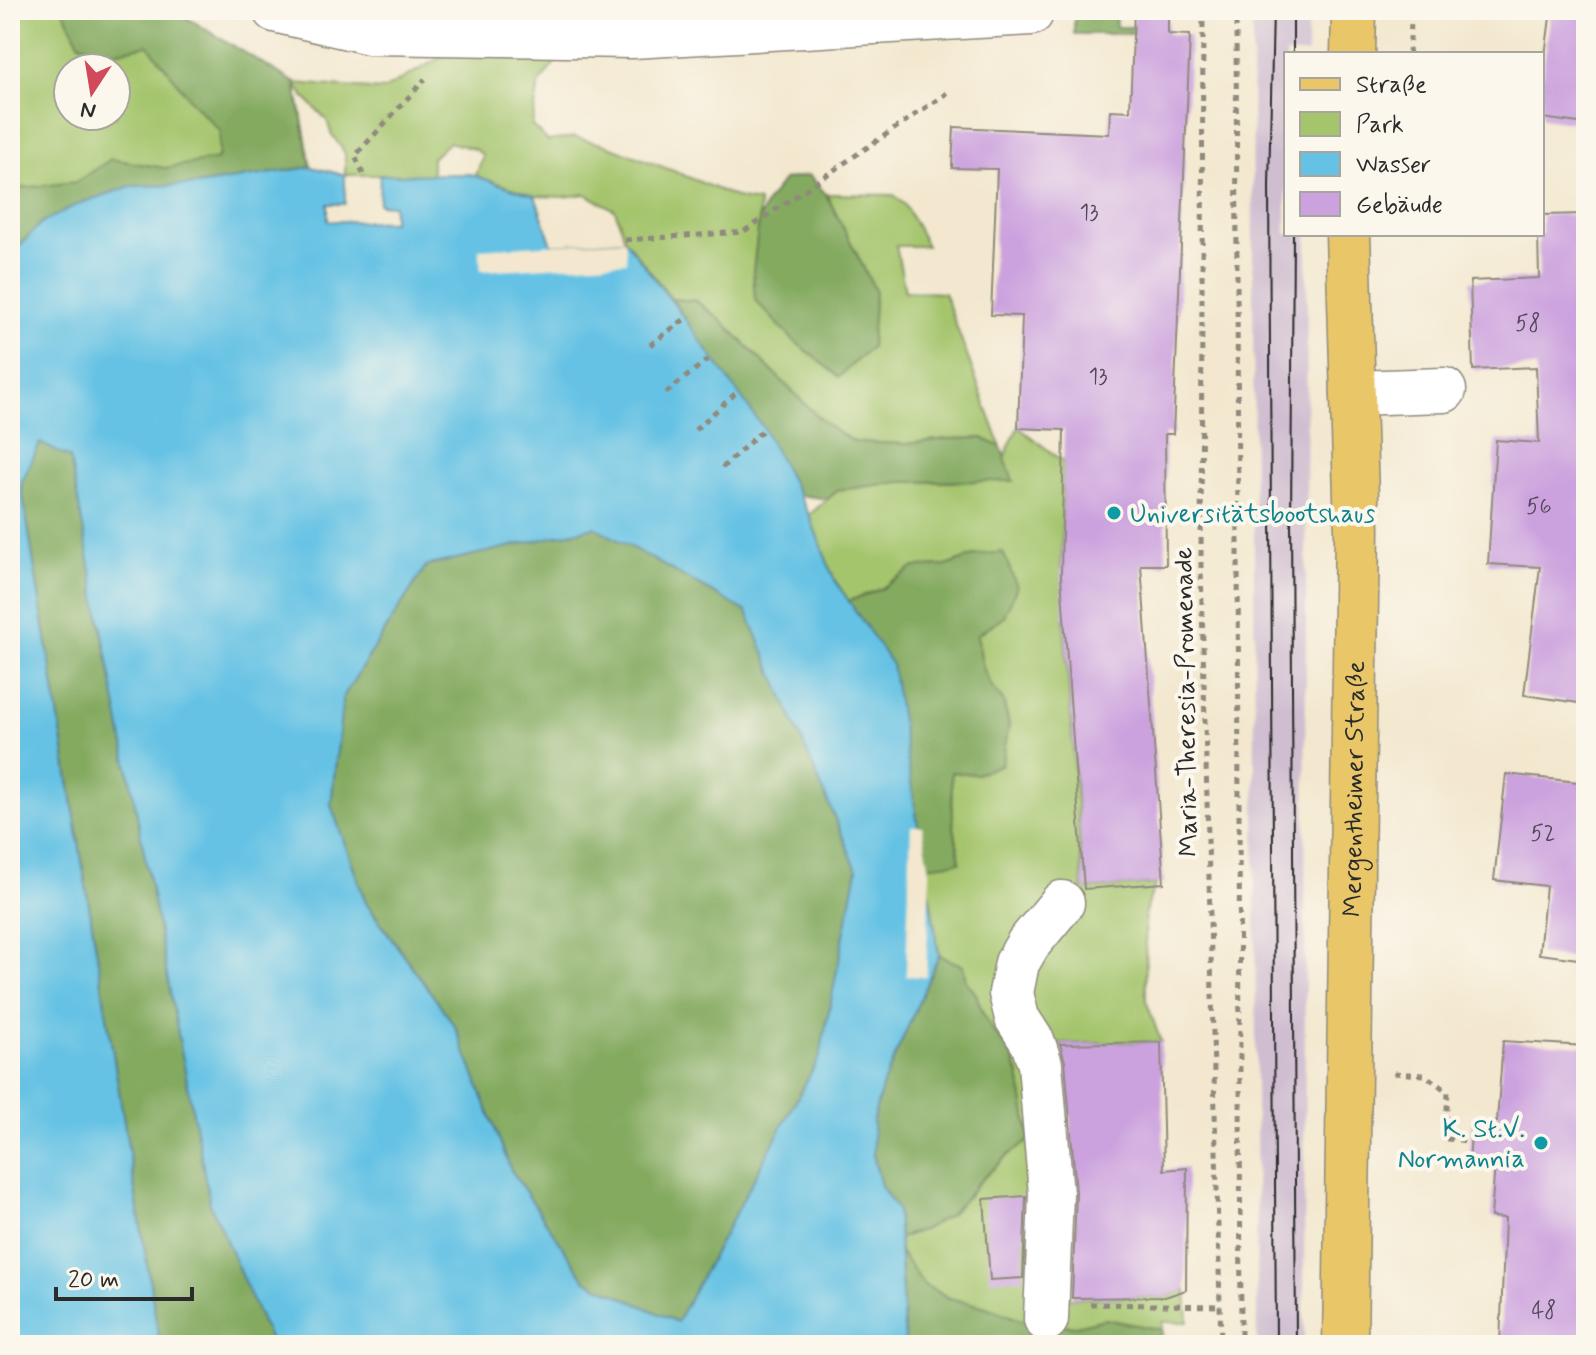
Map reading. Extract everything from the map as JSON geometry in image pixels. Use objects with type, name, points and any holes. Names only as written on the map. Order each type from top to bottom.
[{"type":"main road","points":[[1353,52],[1354,10]]},
{"type":"main road","name":"Mergentheimer Straße","points":[[1345,1345],[1357,530],[1348,236]]},
{"type":"lane","points":[[275,10],[370,32],[632,36],[1032,11]]},
{"type":"lane","points":[[1009,49],[1032,11]]},
{"type":"lane","points":[[1353,393],[1444,390]]},
{"type":"lane","points":[[1047,1312],[1051,1194],[1040,1064],[1033,1043],[1017,1018],[1011,993],[1017,963],[1028,944],[1062,903]]},
{"type":"path","name":"Maria-Theresia-Promenade","points":[[1203,10],[1201,567],[1221,1345]]},
{"type":"path","name":"Maria-Theresia-Promenade","points":[[1236,10],[1241,1345]]},
{"type":"path","points":[[1409,52],[1415,10]]},
{"type":"path","points":[[363,174],[355,156],[466,34]]},
{"type":"path","points":[[625,240],[743,232],[947,93]]},
{"type":"path","points":[[650,345],[685,319]]},
{"type":"path","points":[[666,393],[712,356]]},
{"type":"path","points":[[695,430],[737,392]]},
{"type":"path","points":[[722,468],[764,429]]},
{"type":"path","points":[[1349,1070],[1425,1075],[1448,1092],[1445,1139],[1470,1141]]},
{"type":"path","points":[[1047,1312],[1221,1306]]},
{"type":"path","points":[[1168,1345],[1168,1334],[1182,1334],[1182,1345]]},
{"type":"shaded area","points":[[1252,10],[1308,10],[1307,52],[1284,52],[1284,236],[1307,236],[1304,1345],[1257,1345]]},
{"type":"green space","points":[[10,10],[174,10],[295,83],[383,90],[441,57],[450,31],[306,10],[577,10],[578,28],[634,38],[556,61],[539,84],[532,126],[548,141],[575,137],[609,146],[740,199],[759,202],[759,220],[875,290],[826,194],[894,195],[905,205],[927,246],[896,246],[905,291],[944,293],[1001,447],[982,438],[906,444],[855,442],[817,416],[720,319],[696,301],[672,299],[625,240],[615,210],[586,194],[535,196],[476,176],[483,155],[449,142],[432,158],[432,175],[345,175],[345,153],[331,133],[327,120],[296,85],[311,167],[197,185],[10,256]]},
{"type":"green space","points":[[63,10],[174,10],[295,83],[311,167],[197,185],[131,186],[78,204],[41,223],[10,256],[10,182],[21,188],[76,182],[111,159],[165,168],[218,159],[220,131],[193,103],[148,45],[106,52],[79,43]]},
{"type":"green space","points":[[1115,12],[1116,27],[1164,27],[1164,34],[1074,34],[1074,14]]},
{"type":"green space","points":[[809,175],[826,194],[875,290],[871,347],[839,377],[793,340],[755,300],[753,271],[759,220],[765,205],[783,180]]},
{"type":"green space","points":[[672,299],[696,301],[720,319],[817,416],[855,442],[906,444],[982,438],[1001,447],[1013,481],[900,482],[838,490],[828,499],[799,495],[781,462]]},
{"type":"green space","points":[[1018,427],[1064,462],[1061,568],[1141,565],[1144,612],[1064,619],[1083,889],[1156,884],[1145,913],[1146,1000],[1161,1042],[1059,1044],[1063,1298],[1165,1297],[1186,1290],[1188,1322],[1162,1322],[1162,1330],[1105,1319],[1076,1326],[1021,1320],[949,1298],[924,1285],[900,1252],[899,1238],[927,1228],[967,1197],[1008,1155],[1030,1140],[1019,1075],[1013,1058],[982,1012],[976,994],[966,981],[963,966],[939,955],[925,866],[960,861],[953,821],[951,772],[977,774],[1002,764],[1009,724],[1003,701],[983,668],[977,635],[1004,616],[976,555],[946,566],[916,568],[881,589],[849,601],[834,579],[809,515],[838,490],[900,482],[951,482],[998,471]]},
{"type":"green space","points":[[40,443],[70,457],[210,1203],[272,1345],[160,1345],[21,483]]},
{"type":"green space","points":[[595,527],[747,612],[857,870],[820,1056],[677,1322],[585,1280],[511,1170],[455,1026],[366,902],[331,805],[343,697],[426,566]]},
{"type":"green space","points":[[1003,552],[1017,587],[1004,616],[977,635],[983,668],[1003,701],[1009,724],[1002,764],[977,774],[951,772],[953,821],[960,862],[925,866],[849,601],[881,589],[914,567],[946,566],[976,555]]},
{"type":"green space","points":[[939,955],[963,966],[966,981],[976,994],[982,1012],[1013,1058],[1019,1075],[1030,1140],[1008,1155],[978,1183],[951,1214],[927,1228],[899,1238],[897,1210],[881,1186],[873,1155],[873,1119],[883,1084]]},
{"type":"green space","points":[[900,1252],[924,1285],[949,1298],[1021,1320],[1047,1324],[1076,1326],[1105,1319],[1162,1330],[1162,1345],[905,1345]]},
{"type":"water","points":[[311,167],[345,175],[345,204],[328,204],[328,221],[393,222],[393,205],[379,204],[380,175],[470,174],[535,196],[552,245],[625,240],[764,429],[809,515],[834,579],[892,665],[939,955],[883,1084],[873,1119],[873,1155],[881,1186],[897,1210],[905,1345],[272,1345],[210,1204],[70,458],[40,443],[21,484],[160,1345],[10,1345],[10,256],[41,223],[78,204],[131,186],[197,185]],"holes":[[[595,527],[747,612],[857,870],[820,1056],[677,1322],[585,1280],[511,1170],[455,1026],[366,903],[331,805],[343,697],[426,566]]]},
{"type":"pier","points":[[625,240],[627,262],[481,271],[479,249]]},
{"type":"pier","points":[[911,826],[922,826],[930,871],[926,977],[906,976]]},
{"type":"building","points":[[1134,10],[1168,10],[1168,34],[1190,35],[1173,434],[1165,434],[1166,565],[1141,565],[1164,883],[1084,889],[1061,576],[1064,430],[1018,428],[1022,316],[991,315],[997,169],[952,168],[954,127],[1109,134],[1110,110],[1130,111]]},
{"type":"building","points":[[1551,10],[1586,10],[1586,124],[1544,118],[1544,63]]},
{"type":"building","points":[[1586,214],[1586,277],[1583,277],[1586,704],[1524,695],[1540,567],[1488,564],[1496,440],[1539,443],[1536,367],[1473,370],[1470,281],[1539,278],[1538,236],[1544,236],[1544,215]]},
{"type":"building","points":[[1506,774],[1586,783],[1586,960],[1539,954],[1546,886],[1494,880]]},
{"type":"building","points":[[1503,1041],[1586,1046],[1586,1345],[1500,1345],[1505,1218],[1491,1217],[1495,1163],[1469,1162],[1472,1121],[1497,1122]]},
{"type":"building","points":[[1161,1042],[1164,1170],[1187,1168],[1186,1290],[1165,1297],[1072,1298],[1076,1192],[1065,1062],[1060,1044]]},
{"type":"building","points":[[1026,1196],[1023,1278],[990,1280],[984,1199]]},
{"type":"tram line","points":[[1273,10],[1269,186],[1276,1345]]},
{"type":"tram line","points":[[1293,10],[1293,52]]},
{"type":"tram line","points":[[1293,236],[1291,521],[1296,1345]]},
{"type":"place","name":"Universitätsbootshaus","points":[[1114,513]]},
{"type":"place","name":"K. St.V. Normannia","points":[[1541,1143]]}]
